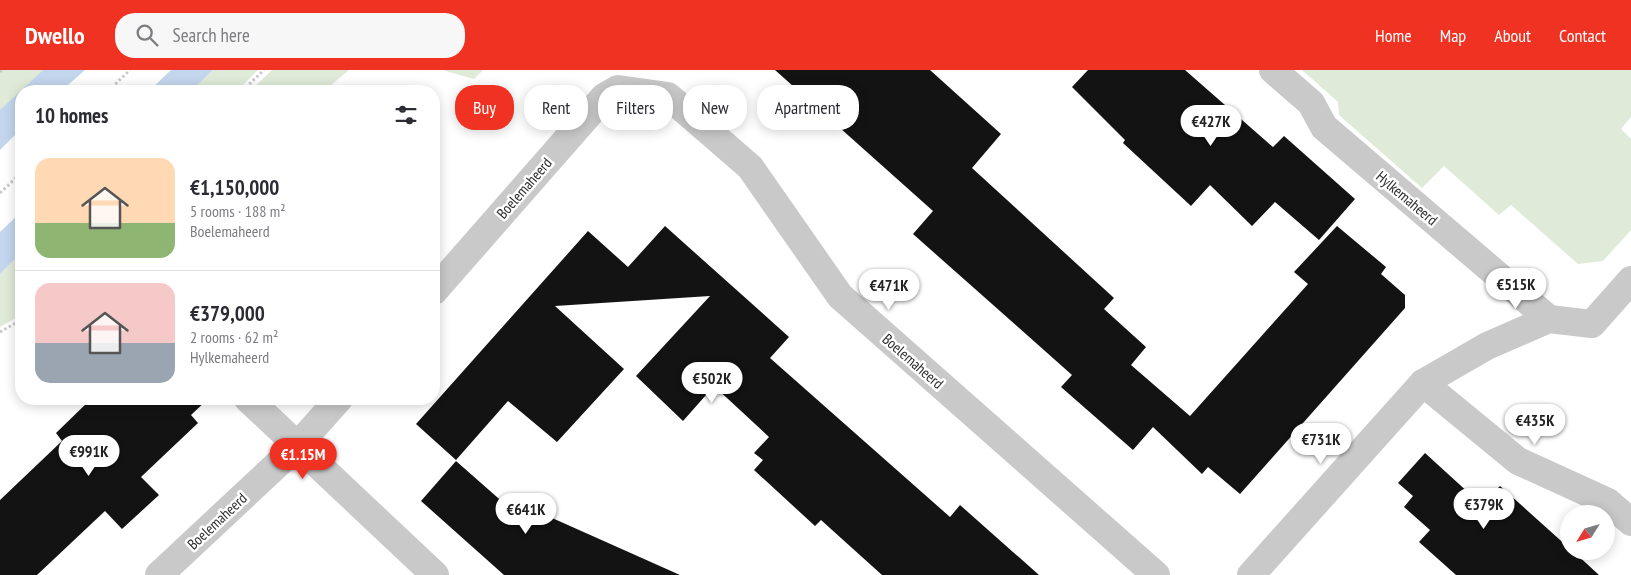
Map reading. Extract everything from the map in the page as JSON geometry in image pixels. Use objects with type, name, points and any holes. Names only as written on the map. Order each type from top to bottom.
[{"type":"street","name":"Hylkemaheerd","points":[[1274,70],[1311,103],[1324,127],[1549,319]]},
{"type":"street","name":"Boelemaheerd","points":[[440,284],[604,97],[615,80],[668,96],[750,167],[840,296],[1156,575]]},
{"type":"street","points":[[1251,575],[1423,383],[1487,346],[1549,319],[1592,324],[1631,280]]},
{"type":"street","points":[[1423,383],[1518,461],[1608,502],[1631,522]]},
{"type":"street","points":[[254,405],[435,575]]},
{"type":"street","name":"Boelemaheerd","points":[[159,575],[297,446],[334,405]]},
{"type":"path","points":[[114,85],[130,70]]},
{"type":"path","points":[[248,85],[264,70]]},
{"type":"path","points":[[0,193],[15,179]]},
{"type":"path","points":[[0,332],[15,323]]},
{"type":"green space","points":[[0,70],[43,70],[28,85],[15,85],[15,99],[0,114]]},
{"type":"green space","points":[[213,70],[258,70],[243,85],[197,85]]},
{"type":"green space","points":[[272,70],[349,70],[331,85],[256,85]]},
{"type":"green space","points":[[442,70],[483,70],[474,79]]},
{"type":"green space","points":[[1302,70],[1631,70],[1631,117],[1621,129],[1631,139],[1631,230],[1603,261],[1578,264],[1511,205],[1499,215],[1444,166],[1422,188],[1339,115],[1338,102]]},
{"type":"green space","points":[[15,259],[15,318],[0,327],[0,274]]},
{"type":"water","points":[[43,70],[85,70],[68,85],[27,85]]},
{"type":"water","points":[[171,70],[213,70],[197,85],[155,85]]},
{"type":"water","points":[[15,96],[15,135],[0,150],[0,110]]},
{"type":"water","points":[[15,218],[15,259],[0,274],[0,232]]},
{"type":"building","points":[[775,70],[930,70],[1001,134],[972,168],[1114,298],[1104,309],[1146,347],[1131,365],[1190,416],[1308,284],[1294,272],[1337,226],[1386,267],[1381,274],[1405,295],[1405,308],[1240,494],[1208,467],[1202,474],[1153,427],[1133,450],[1061,387],[1072,375],[913,234],[933,211],[842,130],[859,130],[859,85],[792,85]]},
{"type":"building","points":[[1088,70],[1185,70],[1273,147],[1284,136],[1355,199],[1319,240],[1275,202],[1252,226],[1210,185],[1191,206],[1123,143],[1125,140],[1072,87]]},
{"type":"building","points":[[665,226],[789,337],[770,358],[950,517],[960,505],[1039,575],[882,575],[821,520],[815,526],[754,470],[763,460],[754,453],[769,437],[714,386],[683,421],[636,376],[710,296],[555,306],[624,369],[557,442],[508,401],[456,460],[416,424],[433,405],[440,405],[440,397],[588,231],[628,267]]},
{"type":"building","points":[[85,405],[202,405],[191,415],[198,423],[141,477],[159,495],[122,529],[105,511],[37,575],[0,575],[0,500],[62,441],[56,433]]},
{"type":"building","points":[[1425,453],[1482,505],[1500,486],[1560,540],[1560,560],[1583,560],[1599,575],[1456,575],[1419,542],[1430,530],[1404,507],[1413,496],[1398,483]]},
{"type":"building","points":[[456,461],[515,513],[523,505],[680,575],[504,575],[421,501]]}]
